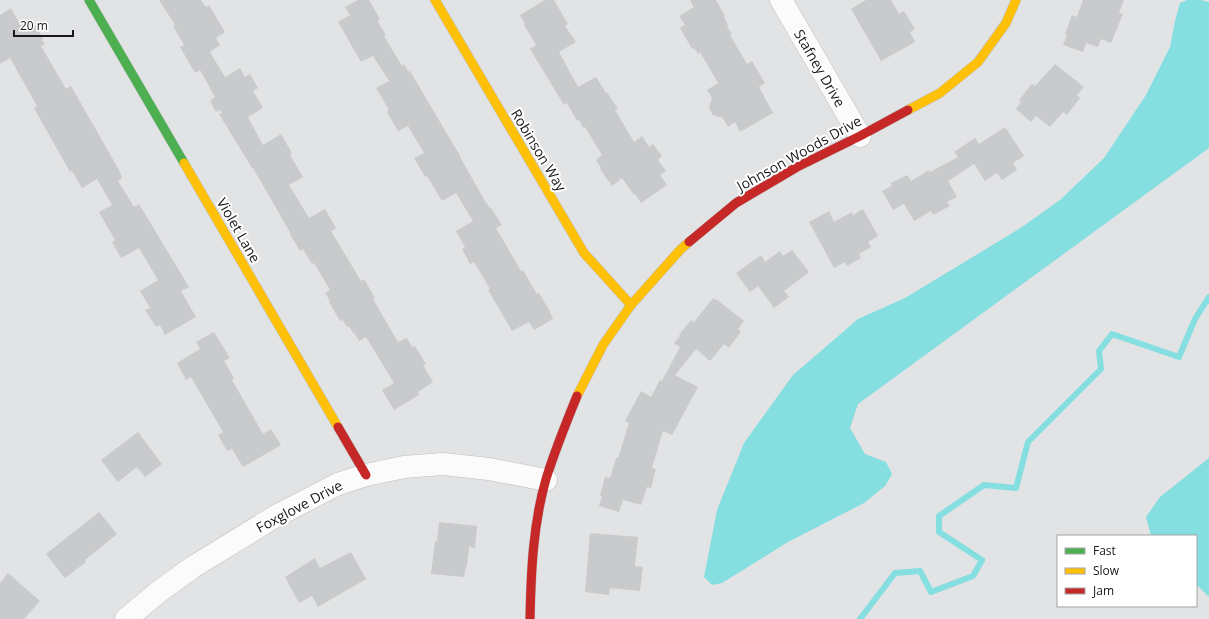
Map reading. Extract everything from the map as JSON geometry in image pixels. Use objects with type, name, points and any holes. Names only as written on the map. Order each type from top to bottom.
[{"type":"street","name":"Violet Lane","points":[[89,0],[366,475]]},
{"type":"street","name":"Robinson Way","points":[[435,0],[584,253],[631,305]]},
{"type":"street","name":"Stafney Drive","points":[[781,0],[860,136]]},
{"type":"street","name":"Johnson Woods Drive","points":[[530,619],[531,577],[536,528],[546,480],[561,434],[580,389],[603,345],[631,305],[680,250],[736,204],[797,167],[860,136],[940,93],[978,62],[1006,22],[1016,0]]},
{"type":"street","name":"Foxglove Drive","points":[[126,619],[161,590],[193,567],[276,516],[334,486],[366,475],[404,467],[443,464],[489,469],[546,480]]},
{"type":"water","points":[[1187,0],[1201,0],[1209,2],[1209,148],[858,404],[850,428],[865,454],[886,462],[892,474],[885,486],[864,503],[788,542],[722,583],[712,585],[704,577],[717,510],[744,443],[793,375],[858,319],[905,298],[1019,229],[1060,200],[1104,158],[1146,95],[1170,47],[1180,3]]},
{"type":"water","points":[[1209,458],[1209,597],[1197,585],[1197,535],[1151,535],[1146,517],[1160,497]]},
{"type":"building","points":[[159,0],[201,0],[206,7],[209,5],[225,32],[216,38],[220,45],[210,52],[225,77],[240,68],[245,77],[250,74],[258,88],[253,91],[263,108],[248,117],[263,145],[281,134],[292,153],[290,155],[303,177],[289,185],[309,218],[325,209],[336,228],[331,231],[361,281],[364,279],[375,298],[373,299],[398,342],[407,338],[412,347],[415,346],[426,364],[423,365],[433,382],[418,392],[419,395],[394,410],[382,390],[394,383],[366,337],[359,341],[349,326],[347,327],[342,319],[340,321],[325,293],[330,290],[314,263],[312,264],[303,249],[300,251],[253,168],[219,114],[222,113],[220,110],[216,112],[210,101],[215,97],[200,70],[195,73],[180,47],[184,45],[173,26],[175,25]]},
{"type":"building","points":[[358,0],[369,0],[380,19],[378,22],[386,35],[384,36],[402,66],[404,64],[409,72],[410,71],[485,201],[502,225],[496,228],[521,271],[523,270],[537,294],[539,293],[549,310],[553,319],[534,330],[529,322],[512,331],[488,290],[490,289],[474,262],[470,264],[462,249],[465,247],[456,231],[473,221],[456,193],[442,201],[427,176],[425,177],[414,158],[424,153],[408,126],[398,131],[387,112],[389,110],[376,88],[389,81],[373,56],[361,62],[338,22],[350,15],[345,7]]},
{"type":"building","points":[[545,0],[554,0],[568,24],[565,26],[576,42],[559,52],[578,87],[596,77],[618,109],[615,110],[634,142],[642,136],[649,147],[653,144],[662,156],[658,160],[666,171],[660,175],[667,185],[641,203],[622,178],[612,186],[600,169],[601,168],[596,160],[602,155],[585,127],[583,128],[579,120],[577,121],[567,103],[564,105],[530,49],[536,45],[520,15]]},
{"type":"building","points":[[690,0],[716,0],[725,16],[727,26],[732,34],[730,35],[747,64],[752,61],[765,83],[759,87],[773,113],[740,132],[735,122],[728,127],[723,118],[713,115],[709,108],[712,98],[707,90],[718,83],[700,52],[698,54],[694,48],[692,49],[680,28],[685,25],[679,16],[694,7]]},
{"type":"building","points":[[866,0],[891,0],[899,14],[904,11],[915,29],[910,32],[915,42],[881,61],[851,9]]},
{"type":"building","points":[[1083,0],[1124,0],[1119,13],[1123,14],[1111,43],[1101,39],[1098,47],[1086,43],[1083,52],[1063,45],[1067,35],[1065,34],[1072,15],[1077,17]]},
{"type":"building","points":[[11,8],[21,26],[32,20],[45,44],[41,46],[66,89],[71,86],[119,170],[122,178],[118,181],[134,207],[139,204],[189,287],[181,291],[196,317],[165,335],[160,325],[156,327],[145,310],[150,308],[140,291],[158,280],[139,248],[121,258],[112,242],[115,240],[99,212],[112,205],[97,179],[82,188],[72,171],[70,172],[34,108],[37,106],[10,58],[0,64],[0,15]]},
{"type":"building","points":[[1055,64],[1084,87],[1077,95],[1080,98],[1067,115],[1063,112],[1050,127],[1036,116],[1031,122],[1016,109],[1021,102],[1019,100],[1032,84],[1035,86]]},
{"type":"building","points":[[1005,127],[1024,156],[1013,163],[1017,170],[1002,180],[997,173],[985,181],[974,164],[948,181],[957,197],[947,202],[950,206],[933,215],[931,211],[914,221],[904,204],[893,210],[882,191],[892,186],[891,183],[907,175],[911,181],[929,170],[930,172],[958,157],[954,152],[975,138],[979,144]]},
{"type":"building","points":[[863,209],[878,236],[868,242],[871,247],[859,254],[861,258],[847,266],[845,262],[834,268],[809,222],[829,211],[834,222],[852,212],[853,215]]},
{"type":"building","points":[[792,250],[809,272],[784,291],[789,297],[774,308],[758,286],[750,292],[736,273],[761,255],[765,262],[780,251],[783,256]]},
{"type":"building","points":[[713,298],[744,321],[738,329],[741,332],[729,348],[724,344],[710,361],[696,349],[675,375],[698,387],[672,435],[663,431],[652,468],[656,469],[651,488],[647,487],[641,505],[623,500],[619,512],[599,506],[605,477],[610,478],[629,423],[625,421],[641,391],[651,397],[660,380],[662,381],[680,347],[674,343],[680,336],[679,335],[691,320],[694,322]]},
{"type":"building","points":[[214,332],[230,358],[224,361],[234,378],[232,380],[263,434],[271,429],[281,445],[243,467],[232,449],[227,451],[218,435],[223,432],[191,377],[186,380],[177,363],[200,349],[196,342]]},
{"type":"building","points":[[138,432],[162,464],[145,477],[137,467],[118,482],[101,460]]},
{"type":"building","points":[[99,512],[117,534],[85,560],[86,562],[65,578],[46,554]]},
{"type":"building","points":[[439,522],[477,526],[475,548],[469,547],[467,567],[464,577],[431,574]]},
{"type":"building","points":[[590,533],[638,537],[635,566],[643,567],[640,591],[610,588],[609,595],[585,592]]},
{"type":"building","points":[[351,552],[366,579],[318,607],[312,596],[299,603],[285,577],[315,558],[320,568]]},
{"type":"building","points":[[8,573],[40,601],[24,619],[0,619],[0,583]]},
{"type":"waterway","points":[[860,619],[895,573],[920,571],[931,592],[973,576],[982,560],[939,532],[939,516],[984,485],[1016,488],[1028,442],[1101,369],[1099,351],[1112,334],[1179,357],[1195,319],[1209,297]]},
{"type":"traffic: fast","points":[[89,0],[184,163]]},
{"type":"traffic: slow","points":[[435,0],[584,253],[631,305]]},
{"type":"traffic: slow","points":[[908,110],[940,93],[978,62],[1006,23],[1016,0]]},
{"type":"traffic: slow","points":[[184,163],[338,427]]},
{"type":"traffic: slow","points":[[577,396],[603,345],[631,305],[680,250],[689,242]]},
{"type":"traffic: jam","points":[[689,242],[736,203],[797,167],[860,136],[908,110]]},
{"type":"traffic: jam","points":[[530,619],[531,584],[535,531],[538,513],[546,479],[577,396]]},
{"type":"traffic: jam","points":[[338,427],[366,475]]}]
